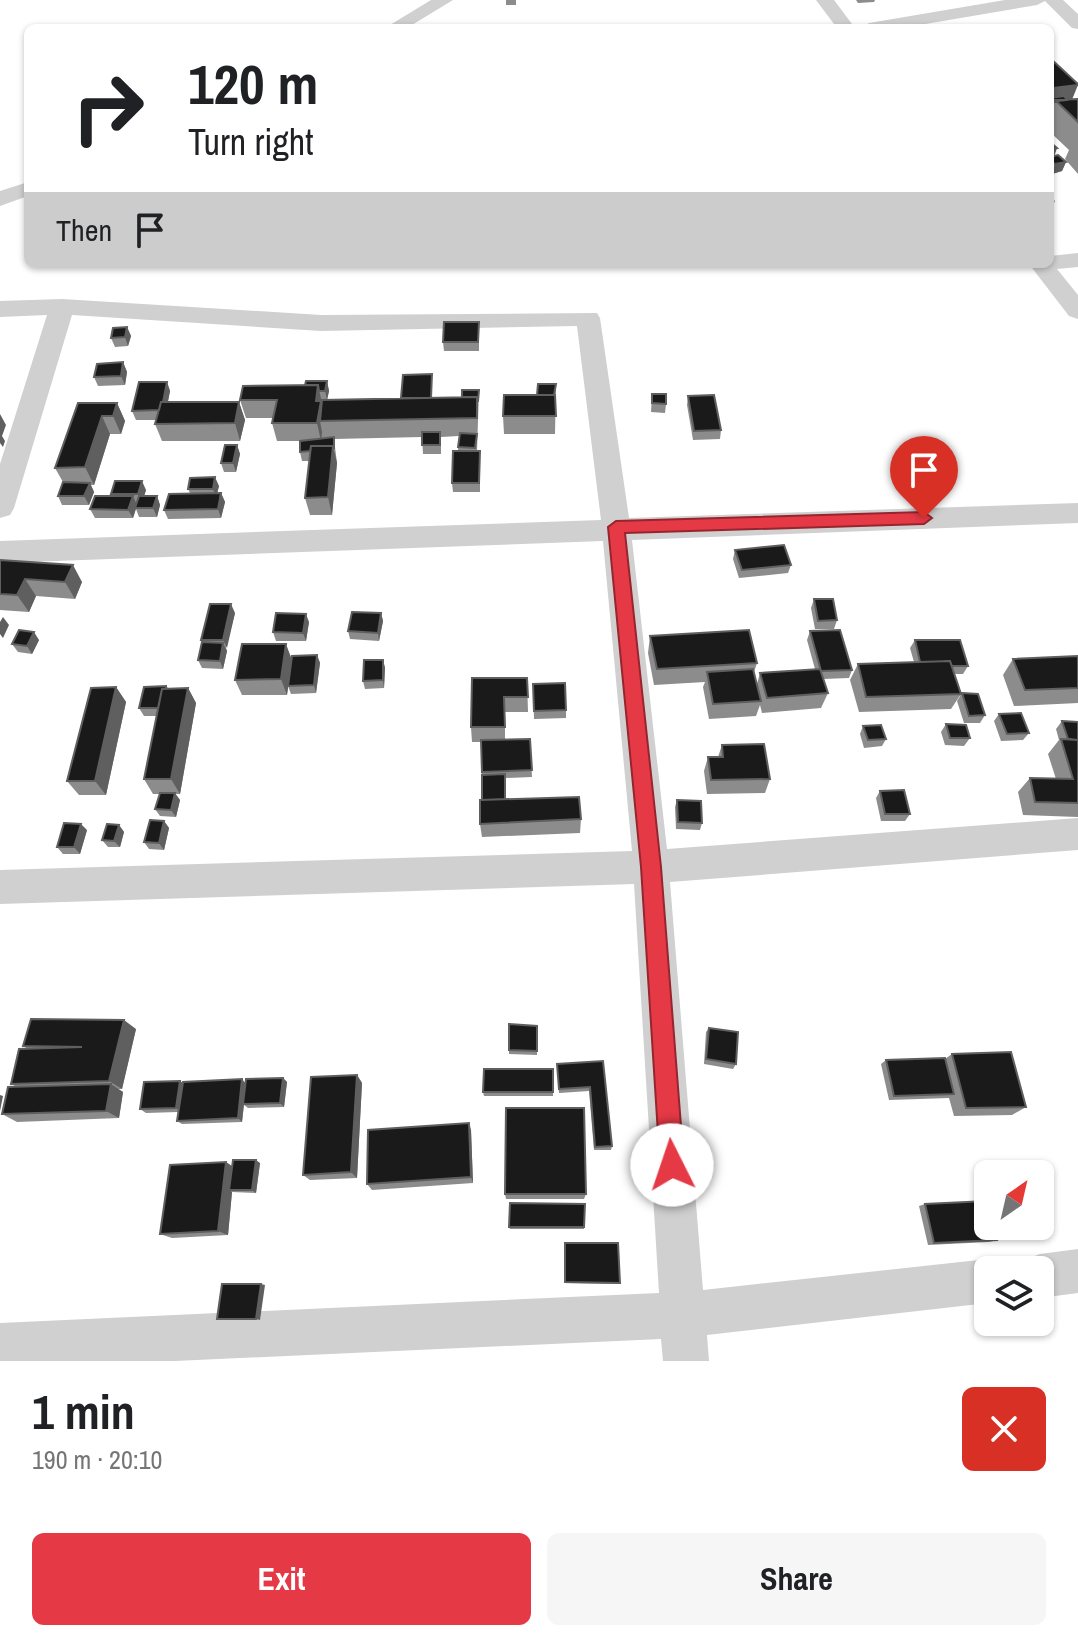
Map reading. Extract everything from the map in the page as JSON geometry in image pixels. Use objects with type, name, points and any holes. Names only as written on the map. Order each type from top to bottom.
[{"type":"street","points":[[401,24],[444,0]]},
{"type":"street","points":[[825,0],[843,24]]},
{"type":"street","points":[[893,24],[1037,0]]},
{"type":"street","points":[[1053,0],[1078,24]]},
{"type":"street","points":[[0,201],[24,190]]},
{"type":"street","points":[[0,201],[24,197]]},
{"type":"street","points":[[1054,263],[1078,260]]},
{"type":"street","points":[[1045,268],[1078,311]]},
{"type":"street","points":[[0,309],[62,307],[321,323],[588,318],[616,527],[651,867],[686,1361]]},
{"type":"street","points":[[0,508],[62,307]]},
{"type":"street","points":[[0,552],[616,527],[1078,513]]},
{"type":"street","points":[[0,887],[651,867],[1078,834]]},
{"type":"street","points":[[1054,1274],[1078,1271]]},
{"type":"street","points":[[0,1346],[683,1315],[974,1283]]},
{"type":"building","points":[[1054,62],[1078,84],[1054,88]]},
{"type":"building","points":[[1064,96],[1067,100],[1054,102],[1054,97]]},
{"type":"building","points":[[1078,99],[1078,122],[1055,100]]},
{"type":"building","points":[[1058,155],[1066,162],[1055,164],[1054,156]]},
{"type":"building","points":[[444,322],[479,322],[478,342],[443,342]]},
{"type":"building","points":[[127,327],[125,337],[111,338],[113,328]]},
{"type":"building","points":[[123,362],[121,376],[94,377],[97,364]]},
{"type":"building","points":[[432,374],[431,398],[401,398],[403,375]]},
{"type":"building","points":[[306,381],[327,381],[325,391],[319,391],[318,385],[305,385]]},
{"type":"building","points":[[139,382],[167,382],[159,410],[132,411]]},
{"type":"building","points":[[538,384],[556,384],[554,395],[537,395]]},
{"type":"building","points":[[318,385],[316,401],[321,401],[317,423],[272,423],[277,400],[240,400],[243,386]]},
{"type":"building","points":[[462,390],[479,390],[478,401],[477,397],[462,397]]},
{"type":"building","points":[[652,394],[666,394],[666,404],[652,403]]},
{"type":"building","points":[[504,395],[555,395],[556,416],[503,416]]},
{"type":"building","points":[[714,395],[721,430],[694,431],[688,396]]},
{"type":"building","points":[[477,397],[477,418],[320,421],[322,400]]},
{"type":"building","points":[[161,402],[239,402],[235,423],[155,424]]},
{"type":"building","points":[[78,403],[117,403],[113,416],[102,416],[85,467],[55,468]]},
{"type":"building","points":[[422,432],[440,432],[440,445],[422,445]]},
{"type":"building","points":[[460,433],[477,434],[475,448],[458,447]]},
{"type":"building","points":[[334,437],[334,449],[333,446],[311,446],[310,451],[300,452],[300,441]]},
{"type":"building","points":[[225,445],[237,445],[233,463],[221,463]]},
{"type":"building","points":[[311,446],[333,446],[328,497],[305,498]]},
{"type":"building","points":[[453,451],[480,451],[479,483],[452,483]]},
{"type":"building","points":[[215,477],[213,489],[188,489],[190,478]]},
{"type":"building","points":[[115,481],[142,481],[138,494],[111,494]]},
{"type":"building","points":[[63,482],[90,483],[84,496],[58,496]]},
{"type":"building","points":[[221,493],[218,509],[164,510],[169,494]]},
{"type":"building","points":[[95,496],[133,496],[128,510],[90,509]]},
{"type":"building","points":[[139,496],[157,496],[153,508],[135,508]]},
{"type":"building","points":[[784,545],[791,565],[742,570],[735,550]]},
{"type":"building","points":[[0,560],[73,565],[65,582],[25,579],[17,595],[0,594]]},
{"type":"building","points":[[814,599],[833,599],[837,620],[818,621]]},
{"type":"building","points":[[210,604],[231,604],[223,640],[201,640]]},
{"type":"building","points":[[352,612],[381,613],[378,633],[348,631]]},
{"type":"building","points":[[276,613],[306,614],[303,633],[273,632]]},
{"type":"building","points":[[19,630],[34,632],[27,646],[12,644]]},
{"type":"building","points":[[749,630],[757,663],[657,669],[650,636]]},
{"type":"building","points":[[840,630],[852,670],[821,671],[810,631]]},
{"type":"building","points":[[915,640],[960,640],[968,666],[952,666],[950,661],[920,662]]},
{"type":"building","points":[[202,642],[223,643],[220,661],[198,660]]},
{"type":"building","points":[[242,644],[286,644],[281,679],[235,680]]},
{"type":"building","points":[[317,655],[314,685],[288,686],[292,656]]},
{"type":"building","points":[[1078,656],[1078,688],[1025,690],[1013,659]]},
{"type":"building","points":[[364,660],[383,660],[383,680],[363,681]]},
{"type":"building","points":[[950,661],[961,694],[866,697],[858,664]]},
{"type":"building","points":[[753,669],[761,701],[713,704],[707,672]]},
{"type":"building","points":[[820,669],[828,693],[767,698],[760,673]]},
{"type":"building","points":[[472,678],[527,678],[528,697],[504,697],[505,727],[471,727]]},
{"type":"building","points":[[565,683],[566,710],[534,711],[533,684]]},
{"type":"building","points":[[166,686],[162,689],[158,708],[139,708],[144,687]]},
{"type":"building","points":[[116,687],[95,781],[67,781],[91,688]]},
{"type":"building","points":[[188,688],[171,779],[144,779],[162,689]]},
{"type":"building","points":[[962,693],[978,694],[985,715],[969,716]]},
{"type":"building","points":[[1021,713],[1029,733],[1007,734],[999,714]]},
{"type":"building","points":[[1062,721],[1078,722],[1078,740],[1068,739]]},
{"type":"building","points":[[946,724],[966,725],[970,738],[950,738]]},
{"type":"building","points":[[881,725],[886,739],[868,740],[863,726]]},
{"type":"building","points":[[530,739],[532,770],[482,772],[481,740]]},
{"type":"building","points":[[1061,739],[1078,740],[1078,803],[1035,802],[1030,778],[1073,779]]},
{"type":"building","points":[[764,744],[770,779],[711,780],[708,757],[723,757],[722,745]]},
{"type":"building","points":[[505,774],[505,799],[482,800],[482,775]]},
{"type":"building","points":[[904,790],[910,814],[885,814],[880,791]]},
{"type":"building","points":[[160,793],[175,793],[171,810],[155,809]]},
{"type":"building","points":[[579,797],[581,819],[480,824],[480,800]]},
{"type":"building","points":[[677,800],[701,801],[702,823],[678,822]]},
{"type":"building","points":[[150,820],[164,821],[159,843],[144,842]]},
{"type":"building","points":[[64,823],[81,824],[74,847],[57,847]]},
{"type":"building","points":[[107,824],[119,825],[114,841],[102,840]]},
{"type":"building","points":[[31,1019],[124,1020],[109,1081],[11,1084],[19,1049],[82,1047],[23,1046]]},
{"type":"building","points":[[509,1024],[537,1026],[537,1051],[509,1050]]},
{"type":"building","points":[[709,1028],[738,1032],[736,1064],[706,1059]]},
{"type":"building","points":[[1011,1052],[1026,1107],[966,1108],[952,1054]]},
{"type":"building","points":[[945,1058],[954,1094],[894,1096],[886,1060]]},
{"type":"building","points":[[603,1061],[612,1146],[595,1147],[590,1087],[559,1089],[557,1064]]},
{"type":"building","points":[[484,1069],[553,1069],[553,1092],[483,1092]]},
{"type":"building","points":[[357,1075],[351,1172],[303,1175],[311,1077]]},
{"type":"building","points":[[283,1078],[280,1103],[243,1104],[246,1079]]},
{"type":"building","points":[[242,1079],[238,1118],[177,1121],[183,1082]]},
{"type":"building","points":[[180,1081],[176,1108],[140,1109],[144,1082]]},
{"type":"building","points":[[111,1084],[106,1111],[2,1114],[8,1087]]},
{"type":"building","points":[[506,1108],[584,1108],[586,1194],[505,1194]]},
{"type":"building","points":[[469,1123],[471,1177],[367,1184],[368,1130]]},
{"type":"building","points":[[233,1160],[256,1160],[252,1190],[229,1190]]},
{"type":"building","points":[[226,1162],[218,1231],[160,1234],[170,1165]]},
{"type":"building","points":[[974,1202],[974,1240],[997,1240],[934,1243],[925,1204]]},
{"type":"building","points":[[510,1203],[585,1204],[584,1227],[509,1227]]},
{"type":"building","points":[[565,1243],[618,1243],[620,1283],[565,1282]]},
{"type":"building","points":[[222,1284],[261,1284],[256,1319],[217,1319]]},
{"type":"route","points":[[672,1165],[651,867],[616,527],[924,518]]}]
